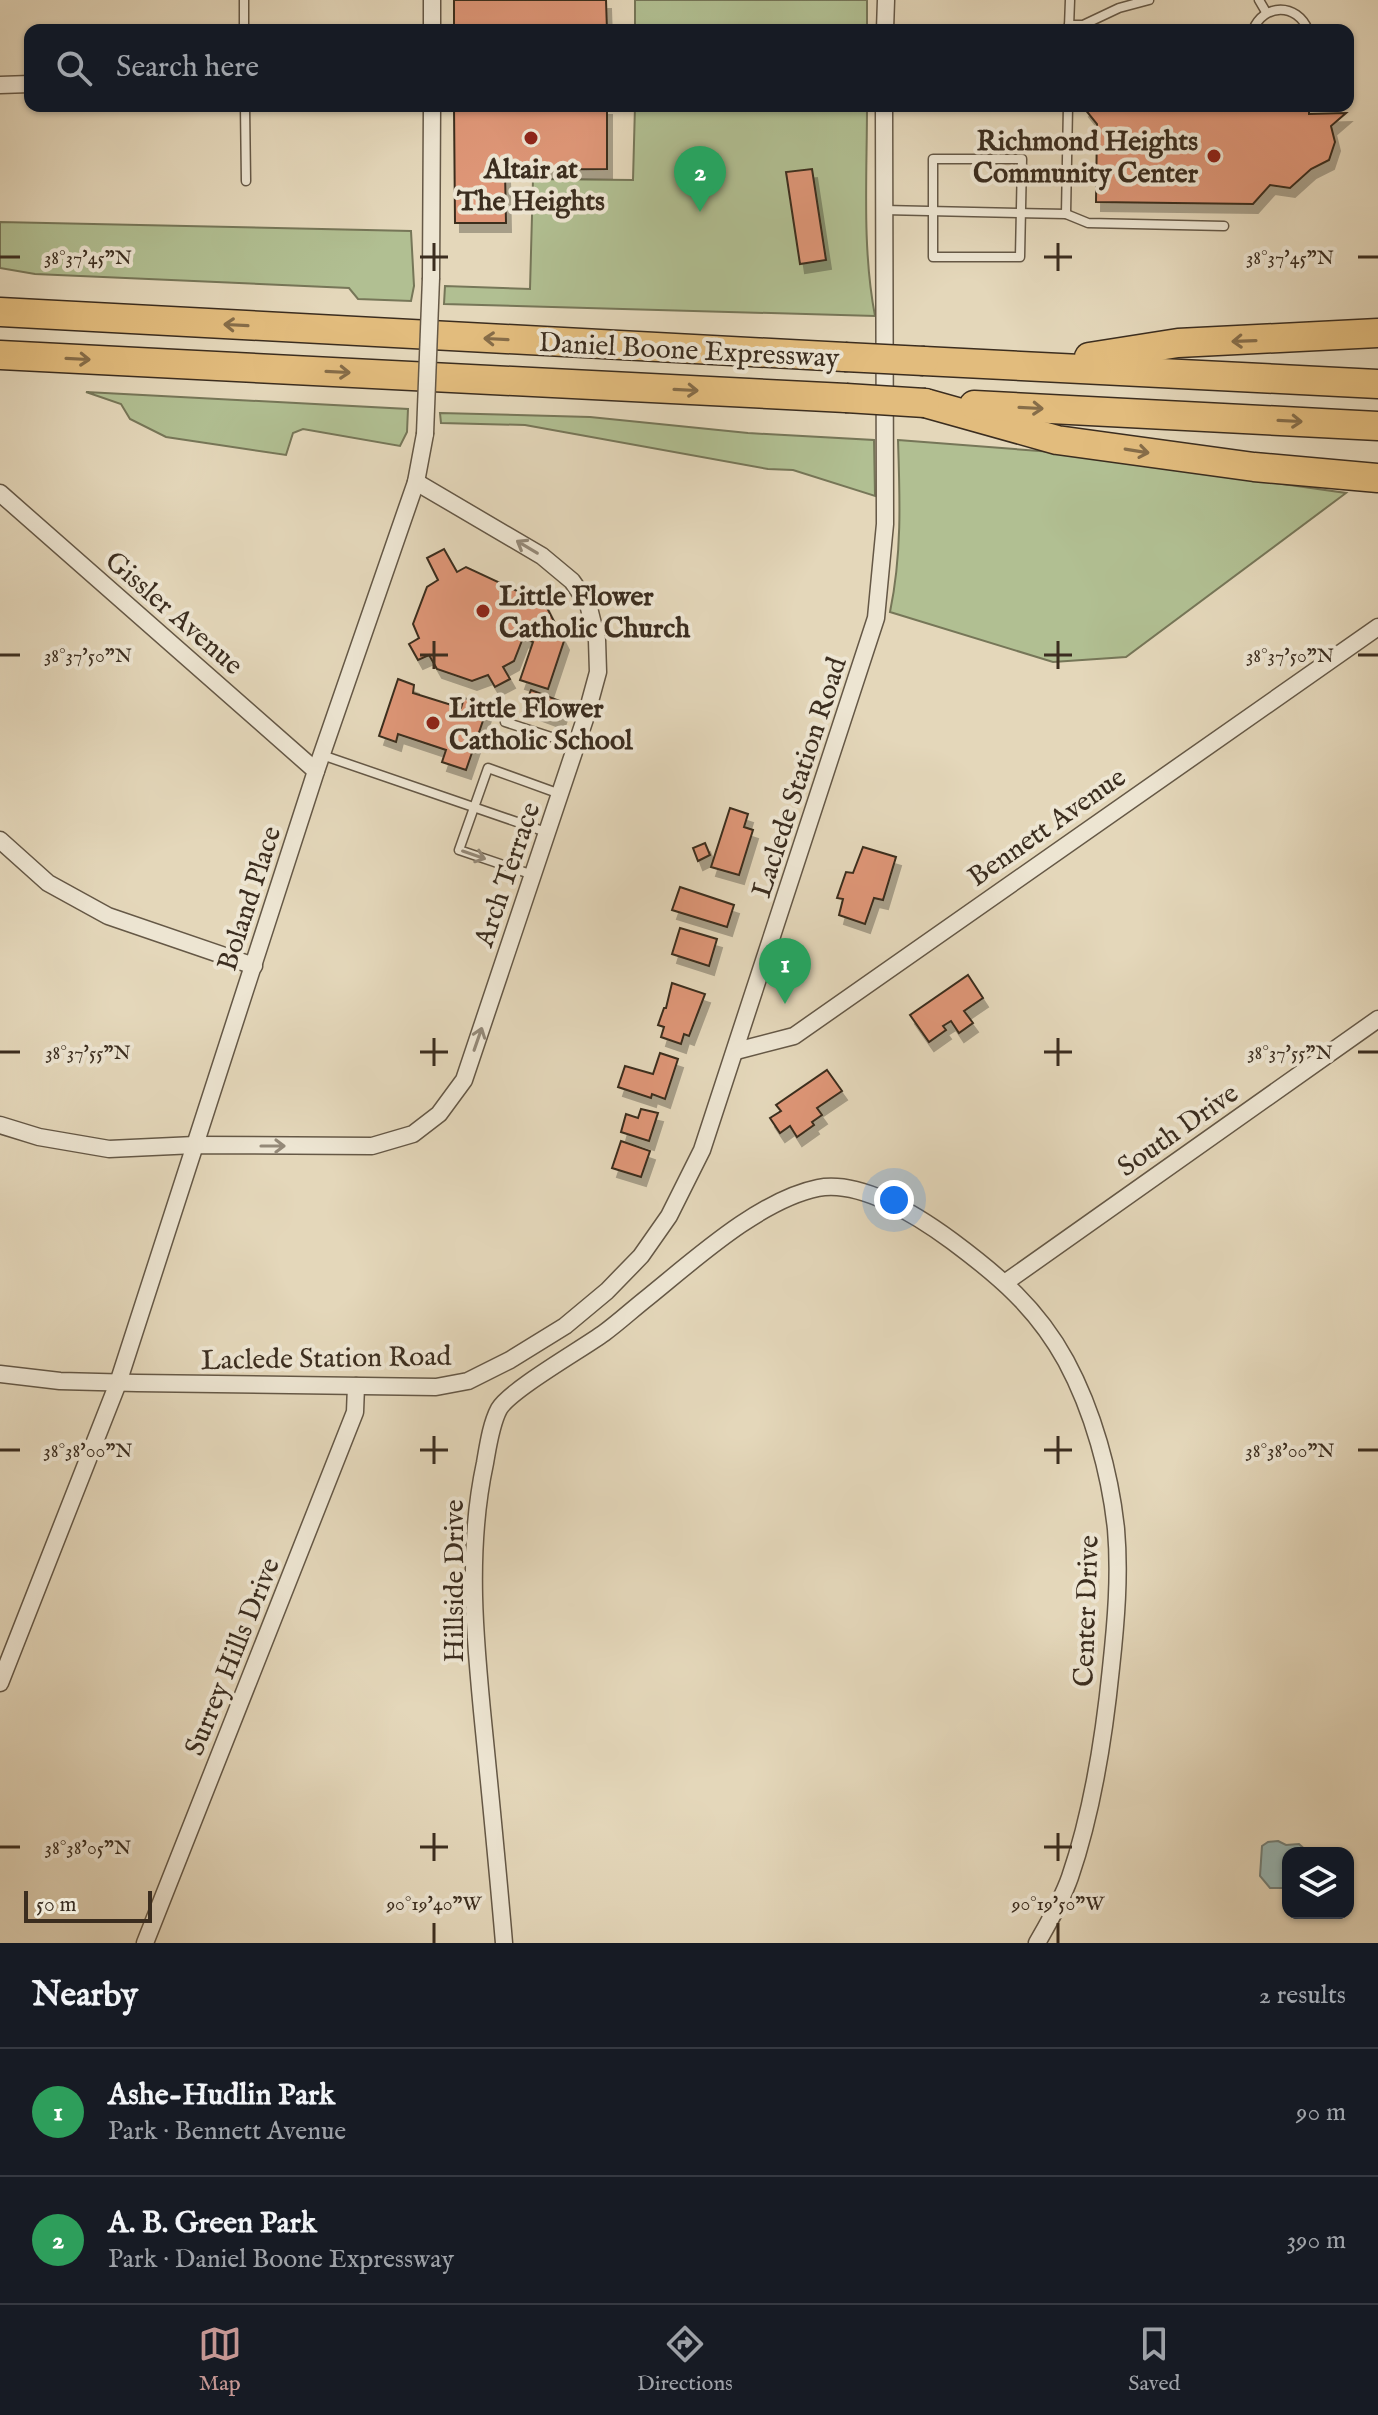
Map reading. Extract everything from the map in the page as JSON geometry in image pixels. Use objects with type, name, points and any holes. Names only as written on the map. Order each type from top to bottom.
[{"type":"highway","name":"Daniel Boone Expressway","points":[[0,312],[1378,384]]},
{"type":"highway","points":[[1028,366],[1178,343],[1378,333]]},
{"type":"highway","name":"Daniel Boone Expressway","points":[[0,355],[1378,426]]},
{"type":"highway","points":[[925,403],[1057,440],[1266,469],[1378,478]]},
{"type":"street","points":[[432,0],[432,24]]},
{"type":"street","points":[[885,24],[886,0]]},
{"type":"street","points":[[0,85],[24,84]]},
{"type":"street","name":"Boland Place","points":[[0,1683],[118,1383],[319,763],[416,482],[425,434],[431,278],[432,112]]},
{"type":"street","name":"Laclede Station Road","points":[[0,1374],[60,1381],[118,1383],[436,1387],[468,1381],[510,1360],[565,1326],[607,1291],[641,1256],[669,1216],[702,1150],[876,618],[885,524],[884,112]]},
{"type":"street","name":"Arch Terrace","points":[[0,1125],[39,1137],[109,1149],[195,1145],[372,1146],[413,1134],[439,1114],[464,1080],[577,745],[598,672],[597,640],[588,604],[572,581],[542,556],[416,482]]},
{"type":"street","name":"Gissler Avenue","points":[[0,493],[319,763]]},
{"type":"street","name":"Bennett Avenue","points":[[736,1051],[794,1036],[1378,627]]},
{"type":"street","points":[[0,840],[48,883],[108,916],[254,966]]},
{"type":"street","name":"South Drive","points":[[1006,1282],[1378,1019]]},
{"type":"street","name":"Center Drive","points":[[685,1264],[765,1210],[790,1197],[818,1188],[845,1187],[872,1193],[946,1236],[1006,1282],[1045,1327],[1066,1361],[1080,1390],[1105,1465],[1114,1515],[1117,1558],[1114,1645],[1103,1744],[1070,1878],[1037,1943]]},
{"type":"street","name":"Hillside Drive","points":[[504,1943],[476,1649],[475,1523],[489,1444],[500,1406],[604,1333],[685,1264]]},
{"type":"street","name":"Surrey Hills Drive","points":[[145,1943],[355,1412],[356,1386]]},
{"type":"lane","points":[[244,0],[244,24]]},
{"type":"lane","points":[[1069,24],[1070,0]]},
{"type":"lane","points":[[1085,24],[1119,8],[1149,0]]},
{"type":"lane","points":[[1259,0],[1266,12]]},
{"type":"lane","points":[[1256,24],[1258,18],[1275,9],[1293,12],[1304,24]]},
{"type":"lane","points":[[245,112],[246,181]]},
{"type":"lane","points":[[1066,214],[1068,112]]},
{"type":"lane","points":[[933,159],[1022,159],[1021,213],[1020,257],[933,257],[933,159]]},
{"type":"lane","points":[[883,210],[1066,214],[1088,223],[1224,226]]},
{"type":"lane","points":[[505,722],[577,745]]},
{"type":"lane","points":[[319,763],[473,807],[547,832]]},
{"type":"lane","points":[[533,875],[459,850],[473,807],[488,768],[560,794]]},
{"type":"green space","points":[[635,0],[867,0],[867,24],[635,24]]},
{"type":"green space","points":[[635,112],[867,112],[867,238],[875,316],[444,304],[445,286],[530,289],[533,179],[633,180]]},
{"type":"green space","points":[[0,222],[411,231],[414,286],[411,301],[358,299],[349,288],[35,274],[0,268]]},
{"type":"green space","points":[[86,392],[408,409],[407,432],[400,446],[303,429],[293,433],[286,455],[166,437],[130,419],[121,404]]},
{"type":"green space","points":[[440,413],[590,417],[748,433],[874,440],[875,496],[793,470],[768,469],[525,425],[441,423]]},
{"type":"green space","points":[[898,440],[1053,452],[1346,493],[1126,657],[1053,662],[890,612],[900,505]]},
{"type":"water","points":[[1268,1842],[1299,1844],[1302,1847],[1282,1847],[1282,1888],[1270,1888],[1260,1876],[1262,1846]]},
{"type":"building","points":[[454,0],[606,0],[607,24],[454,24]]},
{"type":"building","name":"Altair at The Heights","points":[[454,112],[607,112],[607,169],[505,170],[506,223],[455,223]]},
{"type":"building","name":"Richmond Heights Community Center","points":[[1087,112],[1346,113],[1331,126],[1335,142],[1329,160],[1311,169],[1290,188],[1270,185],[1253,204],[1096,202],[1097,124]]},
{"type":"building","points":[[812,169],[826,260],[800,264],[786,172]]},
{"type":"building","name":"Little Flower Catholic Church","points":[[444,549],[457,572],[466,567],[517,591],[524,588],[542,598],[564,641],[548,689],[520,680],[533,642],[523,638],[514,661],[503,667],[510,679],[495,687],[488,675],[472,681],[437,669],[429,655],[418,660],[409,644],[419,638],[413,624],[427,587],[438,580],[427,558]]},
{"type":"building","name":"Little Flower Catholic School","points":[[398,679],[414,685],[413,693],[461,708],[464,698],[482,704],[480,710],[486,712],[466,770],[442,762],[446,750],[398,734],[396,742],[379,736]]},
{"type":"building","points":[[531,690],[565,703],[559,720],[524,707]]},
{"type":"building","points":[[730,808],[748,814],[744,827],[753,830],[739,875],[711,867]]},
{"type":"building","points":[[705,843],[710,855],[698,861],[693,848]]},
{"type":"building","points":[[863,847],[896,857],[883,900],[874,898],[865,924],[839,915],[843,899],[837,898],[846,872],[853,873]]},
{"type":"building","points":[[680,887],[734,905],[727,927],[672,910]]},
{"type":"building","points":[[680,928],[717,939],[709,966],[672,954]]},
{"type":"building","points":[[968,975],[983,998],[964,1011],[973,1023],[959,1033],[951,1021],[943,1026],[946,1030],[929,1042],[910,1015]]},
{"type":"building","points":[[672,983],[705,994],[689,1036],[684,1034],[681,1044],[661,1037],[664,1027],[658,1025]]},
{"type":"building","points":[[660,1053],[678,1059],[665,1099],[652,1094],[651,1098],[618,1087],[625,1066],[653,1074]]},
{"type":"building","points":[[827,1070],[842,1091],[817,1108],[822,1115],[797,1137],[790,1126],[780,1133],[770,1118],[781,1111],[776,1105]]},
{"type":"building","points":[[641,1109],[658,1113],[649,1141],[621,1132],[626,1114],[638,1118]]},
{"type":"building","points":[[621,1141],[650,1151],[641,1177],[612,1168]]},
{"type":"place","name":"Altair at The Heights","points":[[531,138]]},
{"type":"place","name":"Richmond Heights Community Center","points":[[1214,156]]},
{"type":"place","name":"A. B. Green Park","points":[[700,212]]},
{"type":"place","name":"Little Flower Catholic Church","points":[[483,611]]},
{"type":"place","name":"Little Flower Catholic School","points":[[433,723]]},
{"type":"place","name":"Ashe-Hudlin Park","points":[[785,1004]]}]
